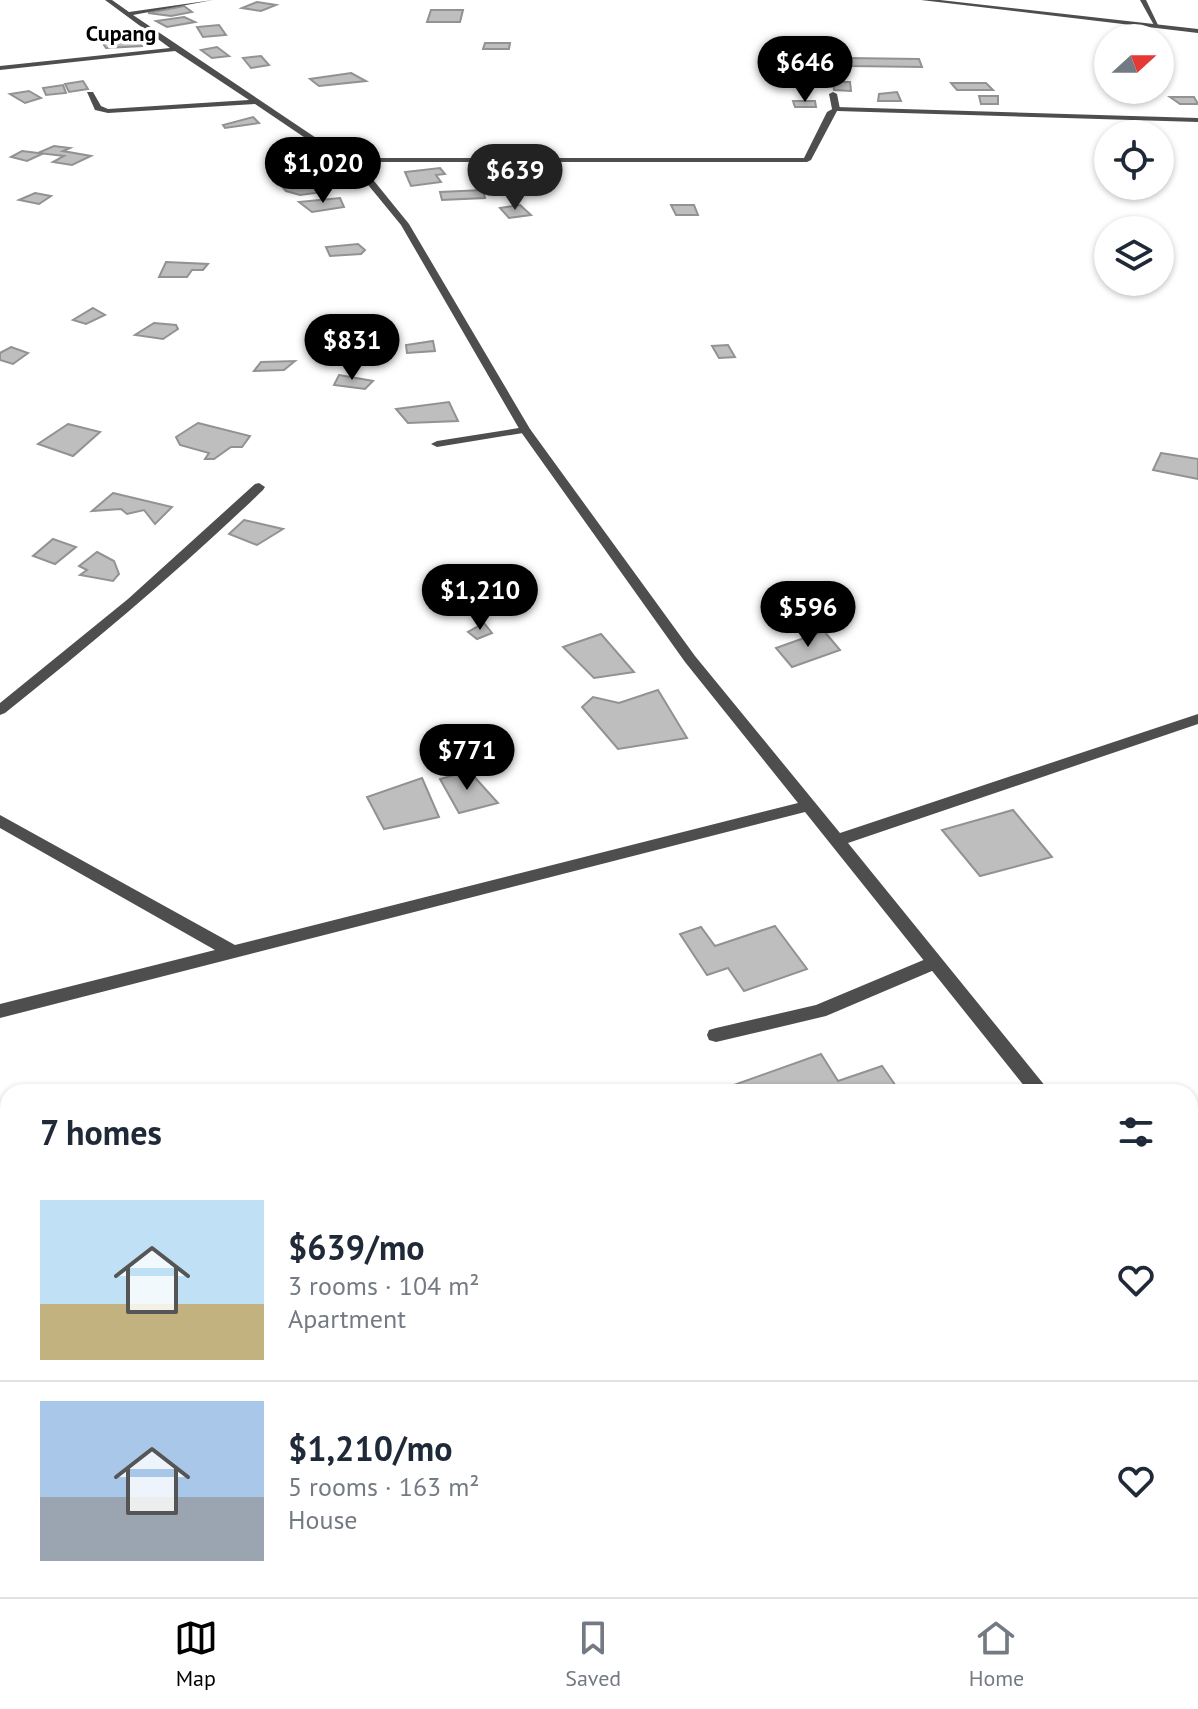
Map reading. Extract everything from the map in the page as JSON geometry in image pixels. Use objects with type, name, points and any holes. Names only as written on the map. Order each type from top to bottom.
[{"type":"street","points":[[108,0],[363,173],[405,224],[525,430],[690,659],[1033,1084]]},
{"type":"street","points":[[128,14],[210,0]]},
{"type":"street","points":[[924,0],[1139,24]]},
{"type":"street","points":[[1143,0],[1156,24]]},
{"type":"street","points":[[1174,28],[1198,31]]},
{"type":"street","points":[[0,68],[176,49]]},
{"type":"street","points":[[90,94],[98,108],[108,111],[259,102]]},
{"type":"street","points":[[833,94],[836,109]]},
{"type":"street","points":[[347,160],[807,160],[831,112],[874,105],[1198,120]]},
{"type":"street","points":[[437,444],[525,430]]},
{"type":"street","points":[[0,710],[122,611],[259,487]]},
{"type":"street","points":[[835,841],[1198,719]]},
{"type":"street","points":[[0,1011],[230,950],[808,806]]},
{"type":"street","points":[[0,821],[230,950]]},
{"type":"street","points":[[716,1035],[819,1011],[933,963]]},
{"type":"building","points":[[257,2],[276,5],[261,11],[242,8]]},
{"type":"building","points":[[184,6],[192,12],[171,16],[148,13]]},
{"type":"building","points":[[431,10],[463,10],[460,22],[427,22]]},
{"type":"building","points":[[184,17],[195,22],[167,27],[156,21]]},
{"type":"building","points":[[219,25],[226,35],[203,37],[197,27]]},
{"type":"building","points":[[137,38],[142,46],[106,48],[102,42]]},
{"type":"building","points":[[485,43],[510,43],[509,49],[483,49]]},
{"type":"building","points":[[217,47],[229,56],[212,58],[201,50]]},
{"type":"building","points":[[261,56],[269,65],[251,68],[243,58]]},
{"type":"building","points":[[847,58],[919,59],[922,67],[849,66]]},
{"type":"building","points":[[351,73],[366,81],[319,86],[310,79]]},
{"type":"building","points":[[83,81],[88,89],[69,92],[65,84]]},
{"type":"building","points":[[833,82],[850,82],[851,91],[834,90]]},
{"type":"building","points":[[951,83],[986,83],[993,90],[957,90]]},
{"type":"building","points":[[63,85],[66,93],[46,95],[43,88]]},
{"type":"building","points":[[29,91],[41,98],[25,103],[10,94]]},
{"type":"building","points":[[897,92],[901,101],[878,101],[879,94]]},
{"type":"building","points":[[979,96],[998,96],[998,104],[981,104]]},
{"type":"building","points":[[1174,97],[1194,97],[1198,104],[1180,104]]},
{"type":"building","points":[[793,101],[815,101],[816,107],[795,107]]},
{"type":"building","points":[[253,117],[259,123],[225,128],[223,125]]},
{"type":"building","points":[[54,146],[70,148],[63,151],[91,156],[72,165],[53,162],[64,156],[38,153]]},
{"type":"building","points":[[22,151],[42,154],[27,161],[11,157]]},
{"type":"building","points":[[440,168],[445,174],[436,175],[441,182],[411,186],[405,172]]},
{"type":"building","points":[[325,174],[337,183],[326,185],[322,192],[300,195],[286,191],[277,181]]},
{"type":"building","points":[[483,190],[485,198],[442,200],[440,192]]},
{"type":"building","points":[[35,193],[51,196],[39,204],[19,200]]},
{"type":"building","points":[[340,198],[344,207],[312,212],[299,202]]},
{"type":"building","points":[[520,205],[531,215],[509,218],[500,208]]},
{"type":"building","points":[[671,205],[694,205],[698,215],[676,215]]},
{"type":"building","points":[[358,244],[365,250],[361,254],[330,256],[326,247]]},
{"type":"building","points":[[166,262],[208,264],[203,270],[192,270],[187,277],[159,277]]},
{"type":"building","points":[[93,308],[105,315],[86,324],[73,320]]},
{"type":"building","points":[[154,323],[176,325],[178,329],[163,339],[135,335]]},
{"type":"building","points":[[433,341],[435,351],[407,353],[406,345]]},
{"type":"building","points":[[728,345],[735,357],[719,358],[712,346]]},
{"type":"building","points":[[11,347],[28,353],[13,364],[0,360],[0,353]]},
{"type":"building","points":[[295,361],[284,370],[254,371],[261,362]]},
{"type":"building","points":[[339,375],[373,381],[365,389],[334,385]]},
{"type":"building","points":[[449,402],[458,421],[408,423],[396,409]]},
{"type":"building","points":[[198,423],[250,436],[242,447],[231,447],[214,459],[205,459],[209,453],[180,445],[176,437]]},
{"type":"building","points":[[68,424],[100,432],[73,456],[38,444]]},
{"type":"building","points":[[1161,453],[1198,459],[1198,479],[1153,470]]},
{"type":"building","points":[[113,493],[172,507],[155,524],[144,510],[127,514],[121,509],[92,511]]},
{"type":"building","points":[[244,520],[283,529],[257,545],[229,534]]},
{"type":"building","points":[[53,539],[76,547],[55,564],[33,556]]},
{"type":"building","points":[[97,552],[114,561],[119,574],[113,581],[80,575],[87,570],[79,566]]},
{"type":"building","points":[[484,623],[492,633],[477,639],[468,632]]},
{"type":"building","points":[[824,631],[840,650],[792,667],[776,648]]},
{"type":"building","points":[[601,634],[634,672],[594,678],[563,647]]},
{"type":"building","points":[[658,690],[687,738],[618,749],[582,707],[593,697],[619,703]]},
{"type":"building","points":[[469,771],[498,803],[459,813],[440,779]]},
{"type":"building","points":[[422,778],[439,817],[384,829],[367,797]]},
{"type":"building","points":[[1013,810],[1052,857],[980,876],[942,830]]},
{"type":"building","points":[[775,926],[807,969],[744,991],[728,968],[707,975],[680,934],[701,927],[715,946]]},
{"type":"building","points":[[821,1054],[838,1081],[882,1066],[894,1084],[737,1084]]},
{"type":"district","name":"Cupang","points":[[121,33]]}]
